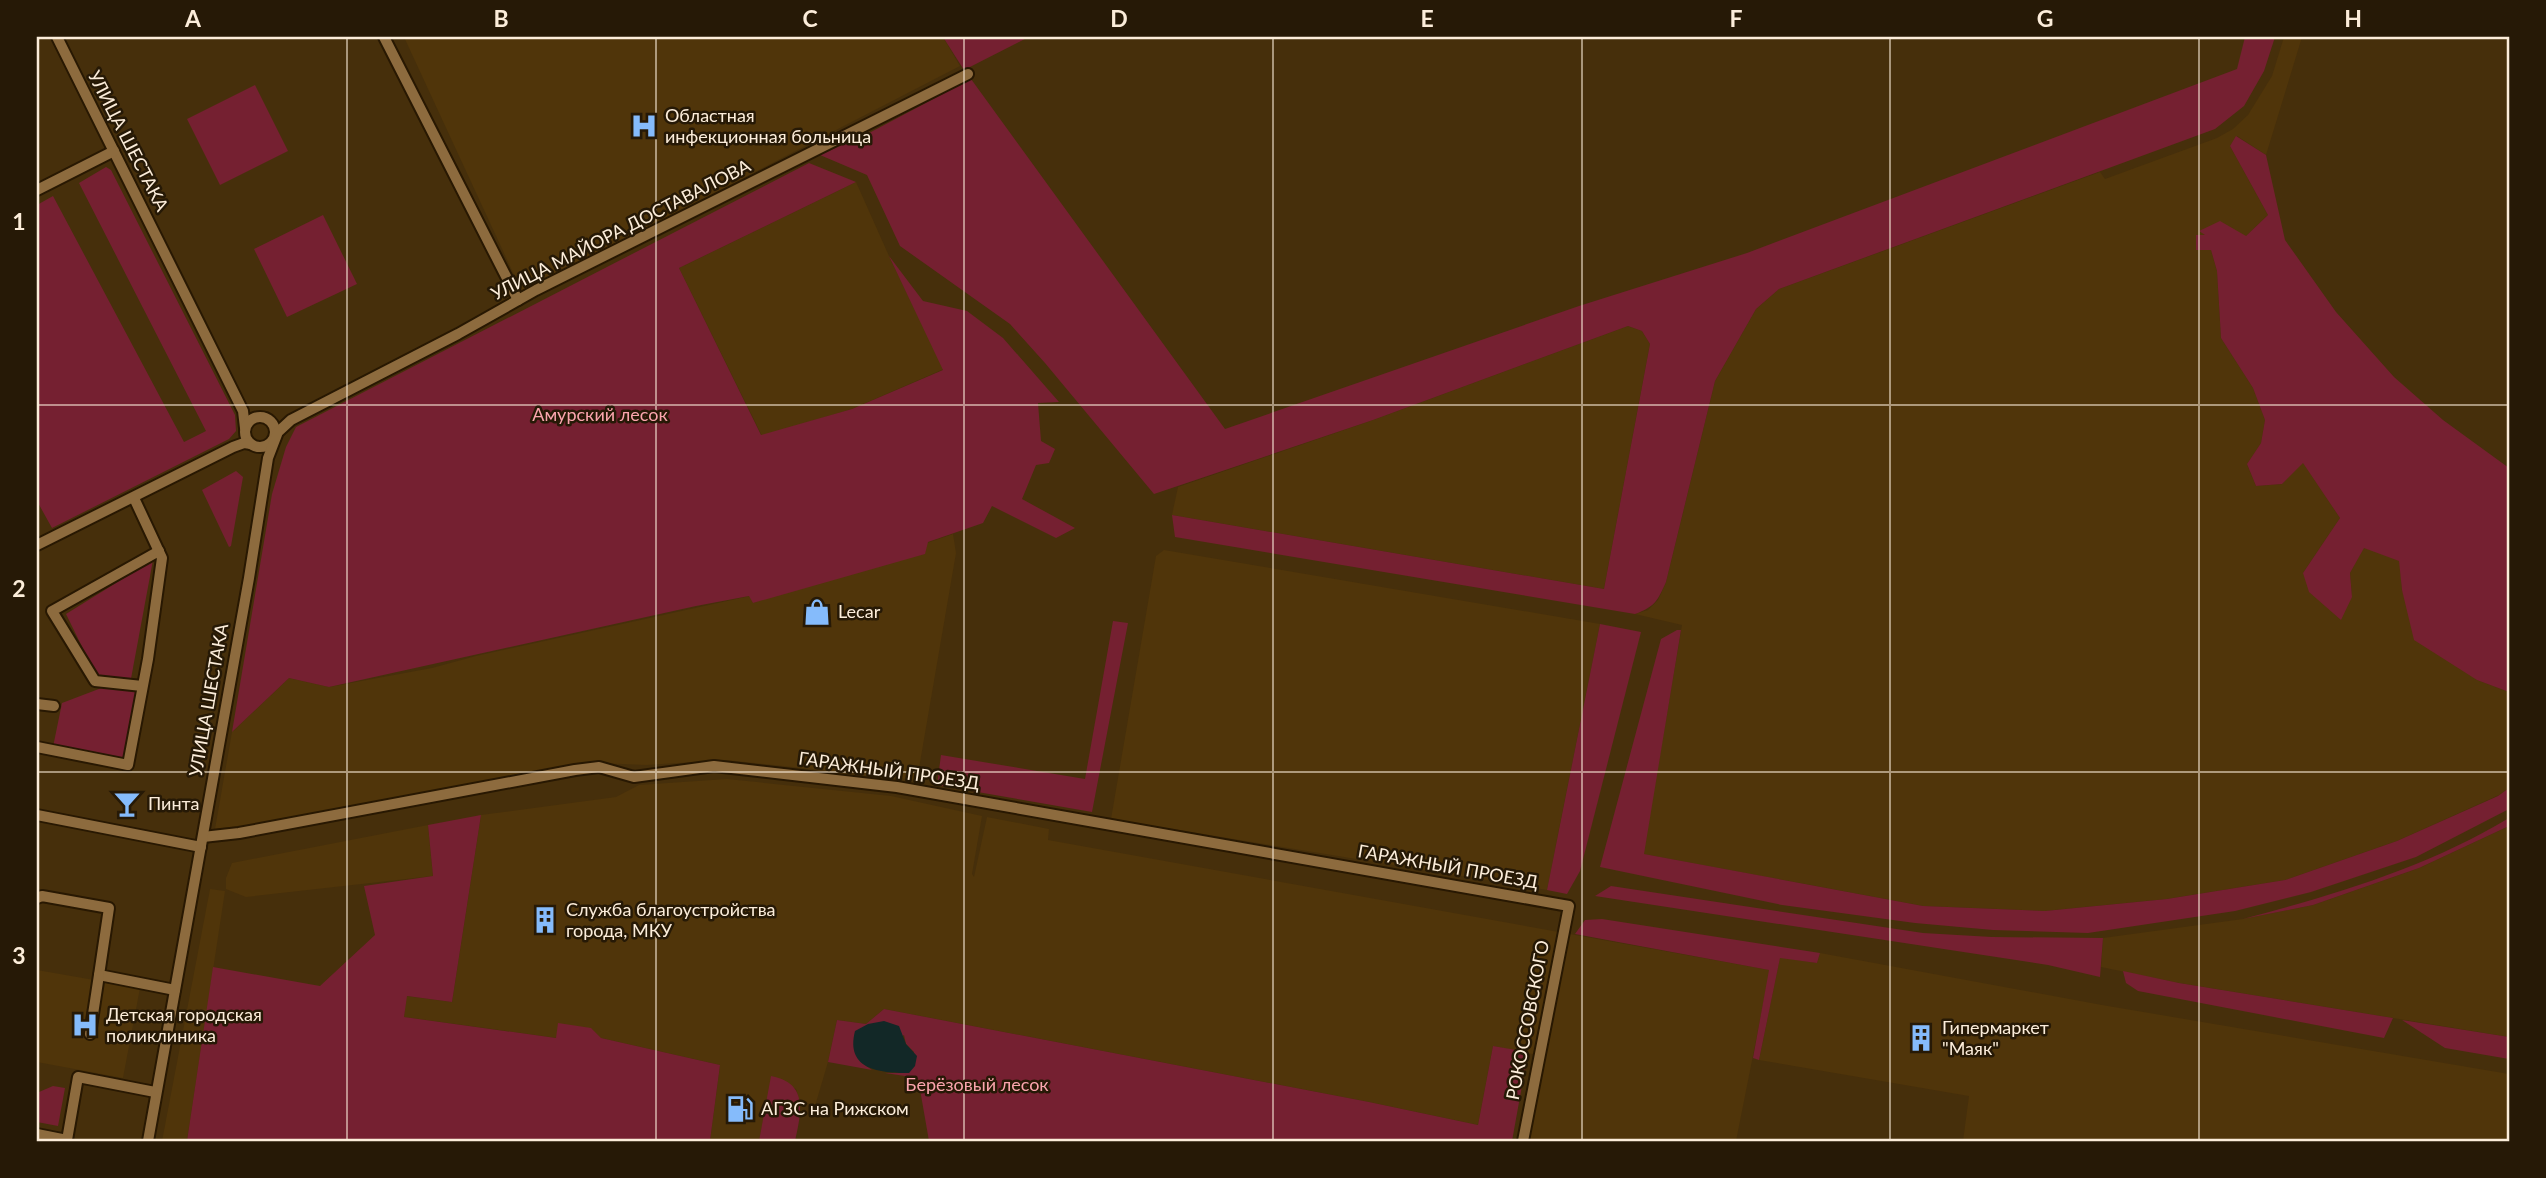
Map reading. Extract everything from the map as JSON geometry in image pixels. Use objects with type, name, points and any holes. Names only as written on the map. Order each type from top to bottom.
[{"type":"street","name":"УЛИЦА ШЕСТАКА","points":[[57,37],[243,411],[249,438],[261,452],[266,471]]},
{"type":"street","points":[[384,37],[518,300]]},
{"type":"street","name":"УЛИЦА МАЙОРА ДОСТАВАЛОВА","points":[[274,438],[292,420],[518,300],[968,74]]},
{"type":"street","points":[[37,190],[114,151]]},
{"type":"street","points":[[243,411],[254,418],[265,417],[275,428],[274,438],[267,446],[249,438]]},
{"type":"street","points":[[37,545],[243,443],[249,438],[254,418]]},
{"type":"street","name":"УЛИЦА МАЙОРА ДОСТАВАЛОВА","points":[[269,420],[292,420]]},
{"type":"street","name":"УЛИЦА ШЕСТАКА","points":[[148,1141],[274,438]]},
{"type":"street","points":[[37,747],[128,765],[148,659],[162,558],[134,498]]},
{"type":"street","points":[[142,686],[95,681],[52,611],[159,551]]},
{"type":"street","points":[[37,704],[54,706]]},
{"type":"street","name":"ГАРАЖНЫЙ ПРОЕЗД","points":[[37,815],[202,842],[575,770],[599,767],[634,778],[714,766],[897,787],[1569,906]]},
{"type":"street","points":[[37,898],[42,896],[108,908],[90,1034]]},
{"type":"street","name":"РОКОССОВСКОГО","points":[[1523,1141],[1569,906]]},
{"type":"street","points":[[99,975],[175,990]]},
{"type":"street","points":[[37,1134],[67,1140],[78,1077],[155,1092]]},
{"type":"shaded area","name":"Областная инфекционная больница","points":[[404,37],[943,37],[960,66],[522,292]]},
{"type":"shaded area","points":[[2284,37],[2302,37],[2266,155],[2237,136],[2230,146],[2268,215],[2246,236],[2197,235],[2211,250],[2217,271],[2221,338],[2253,388],[2265,420],[2261,443],[2247,464],[2256,486],[2282,484],[2303,462],[2340,518],[2303,573],[2352,597],[2350,573],[2364,547],[2400,561],[2402,590],[2477,680],[2509,692],[2509,788],[2397,841],[2285,880],[2167,899],[2045,911],[1923,906],[1643,854],[1682,625],[1635,614],[1648,610],[1658,600],[1666,582],[1715,381],[1756,309],[1779,289],[2100,172],[2105,179],[2217,138],[2233,129],[2248,115],[2272,76]]},
{"type":"shaded area","points":[[856,182],[944,369],[852,409],[762,436],[679,268]]},
{"type":"shaded area","points":[[1628,326],[1642,331],[1650,344],[1604,589],[1172,515],[1178,487],[1373,420]]},
{"type":"shaded area","points":[[953,534],[956,553],[917,780],[726,760],[646,765],[598,763],[471,783],[274,822],[215,829],[232,732],[289,678],[329,687],[432,668],[750,596],[753,603]]},
{"type":"shaded area","points":[[1164,550],[1600,624],[1547,890],[1111,819],[1156,556]]},
{"type":"shaded area","points":[[727,779],[891,796],[982,816],[972,874],[974,877],[987,817],[1049,829],[1048,840],[1770,970],[1736,1141],[1527,1141],[1542,1056],[1493,1046],[1478,1125],[884,1009],[866,1024],[837,1020],[815,1106],[799,1100],[796,1089],[772,1077],[759,1141],[710,1141],[720,1065],[601,1038],[557,1038],[404,1017],[406,996],[452,1002],[481,815],[616,797],[639,785]]},
{"type":"shaded area","points":[[428,825],[433,876],[246,897],[226,889],[226,878],[232,863]]},
{"type":"shaded area","points":[[2509,826],[2509,1037],[2179,983],[2101,967],[2103,938],[2243,919],[2313,905],[2419,868]]},
{"type":"shaded area","points":[[210,889],[225,891],[187,1141],[162,1141]]},
{"type":"shaded area","points":[[1820,953],[2102,1005],[2509,1074],[2509,1141],[1963,1141],[1969,1096],[1759,1060],[1780,957],[1817,963]]},
{"type":"shaded area","name":"Детская городская поликлиника","points":[[37,970],[140,988],[123,1078],[37,1062]]},
{"type":"green space","points":[[943,37],[1029,37],[964,70]]},
{"type":"green space","points":[[2245,37],[2275,37],[2264,71],[2244,106],[2215,129],[1779,289],[1756,309],[1715,381],[1666,582],[1655,602],[1635,614],[1175,537],[1172,515],[1604,589],[1650,344],[1642,331],[1628,326],[1373,420],[1154,494],[1010,324],[900,246],[867,175],[820,155],[871,132],[971,79],[1225,429],[1579,306],[1747,253],[2237,69]]},
{"type":"green space","points":[[255,85],[288,151],[220,185],[187,119]]},
{"type":"green space","points":[[2236,136],[2266,155],[2285,240],[2336,312],[2394,377],[2443,420],[2509,468],[2509,692],[2477,680],[2414,640],[2402,590],[2399,561],[2364,548],[2350,573],[2352,597],[2341,620],[2309,592],[2303,573],[2340,518],[2303,463],[2282,484],[2256,486],[2247,464],[2261,443],[2265,420],[2253,388],[2221,338],[2217,271],[2211,250],[2196,250],[2196,235],[2205,235],[2199,231],[2220,221],[2246,236],[2268,215],[2230,146]]},
{"type":"green space","name":"Амурский лесок","points":[[809,163],[856,182],[679,268],[761,435],[852,409],[943,370],[889,256],[923,301],[967,311],[1003,338],[1059,402],[1038,403],[1041,441],[1055,449],[1049,463],[1036,465],[1022,499],[1075,528],[1056,538],[992,506],[983,523],[928,542],[925,554],[753,603],[749,596],[696,606],[329,687],[289,678],[232,732],[272,494],[286,447],[296,427]]},
{"type":"green space","points":[[106,167],[111,170],[235,415],[236,431],[229,439],[52,528],[37,501],[37,205],[53,196],[184,442],[206,431],[79,183]]},
{"type":"green space","points":[[323,215],[357,284],[287,317],[254,249]]},
{"type":"green space","points":[[236,471],[243,477],[229,547],[202,490]]},
{"type":"green space","points":[[153,560],[130,684],[102,679],[94,671],[66,614]]},
{"type":"green space","points":[[1113,621],[1128,623],[1092,812],[937,785],[941,755],[1085,779]]},
{"type":"green space","points":[[1600,624],[1641,632],[1580,871],[1567,894],[1547,890]]},
{"type":"green space","points":[[1681,630],[1644,854],[1923,906],[2045,911],[2167,899],[2285,880],[2397,841],[2498,796],[2509,788],[2509,809],[2416,857],[2311,892],[2235,911],[2088,933],[1993,930],[1915,923],[1782,905],[1600,867],[1661,639]]},
{"type":"green space","points":[[104,687],[138,690],[125,762],[53,747],[62,703]]},
{"type":"green space","points":[[481,815],[452,1002],[407,996],[404,1017],[556,1038],[558,1023],[591,1028],[601,1038],[720,1065],[710,1141],[187,1141],[213,967],[320,986],[375,935],[364,886],[433,876],[428,825]]},
{"type":"green space","points":[[2509,818],[2509,826],[2419,868],[2313,905],[2243,919],[2380,878],[2446,851]]},
{"type":"green space","points":[[1611,886],[1923,933],[2103,938],[2100,977],[2048,965],[1595,896]]},
{"type":"green space","points":[[1602,919],[1820,953],[1817,963],[1780,958],[1759,1060],[1753,1058],[1769,970],[1575,934],[1585,920]]},
{"type":"green space","points":[[2123,971],[2179,983],[2393,1018],[2384,1038],[2138,991],[2126,983]]},
{"type":"green space","name":"Берёзовый лесок","points":[[884,1009],[1478,1125],[1493,1046],[1522,1051],[1527,1058],[1512,1141],[929,1141],[918,1078],[885,1073],[909,1073],[914,1052],[906,1044],[904,1035],[862,1063],[872,1070],[828,1062],[837,1020],[866,1024]]},
{"type":"green space","points":[[2402,1020],[2509,1037],[2509,1059],[2445,1048]]},
{"type":"green space","points":[[771,1076],[792,1085],[797,1092],[800,1110],[795,1141],[759,1141]]},
{"type":"green space","points":[[53,1086],[65,1088],[58,1126],[37,1122],[39,1092]]},
{"type":"water","points":[[884,1021],[899,1026],[906,1044],[917,1056],[915,1066],[909,1073],[887,1072],[867,1067],[855,1054],[855,1031],[868,1024]]},
{"type":"place","name":"Областная инфекционная больница","points":[[644,126]]},
{"type":"place","name":"Lecar","points":[[817,612]]},
{"type":"place","name":"Пинта","points":[[127,804]]},
{"type":"place","name":"Служба благоустройства города, МКУ","points":[[545,920]]},
{"type":"place","name":"Детская городская поликлиника","points":[[85,1025]]},
{"type":"place","name":"Гипермаркет \"Маяк\"","points":[[1921,1038]]},
{"type":"place","name":"АГЗС на Рижском","points":[[740,1109]]}]
